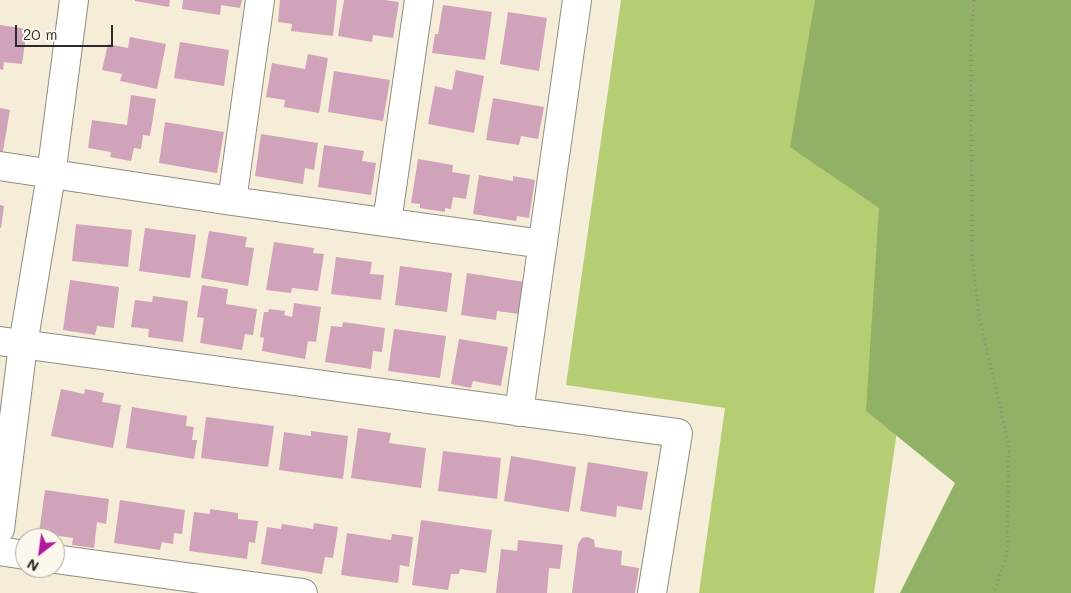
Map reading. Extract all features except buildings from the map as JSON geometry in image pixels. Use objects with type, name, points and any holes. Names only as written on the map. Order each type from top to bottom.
[{"type":"street","points":[[0,529],[12,343],[51,175],[74,0]]},
{"type":"street","points":[[232,201],[260,0]]},
{"type":"street","points":[[387,222],[419,0]]},
{"type":"street","points":[[519,412],[577,0]]},
{"type":"street","points":[[0,166],[51,175],[542,244]]},
{"type":"street","points":[[12,343],[678,433],[652,593]]},
{"type":"street","points":[[0,552],[15,554]]},
{"type":"street","points":[[65,560],[304,593]]},
{"type":"path","points":[[974,0],[971,45],[972,256],[979,316],[1009,446],[1007,554],[994,593]]},
{"type":"green space","points":[[621,0],[958,0],[874,593],[699,593],[725,408],[566,385]]},
{"type":"green space","points":[[815,0],[1071,0],[1071,593],[900,593],[955,483],[866,411],[879,208],[790,147]]}]
